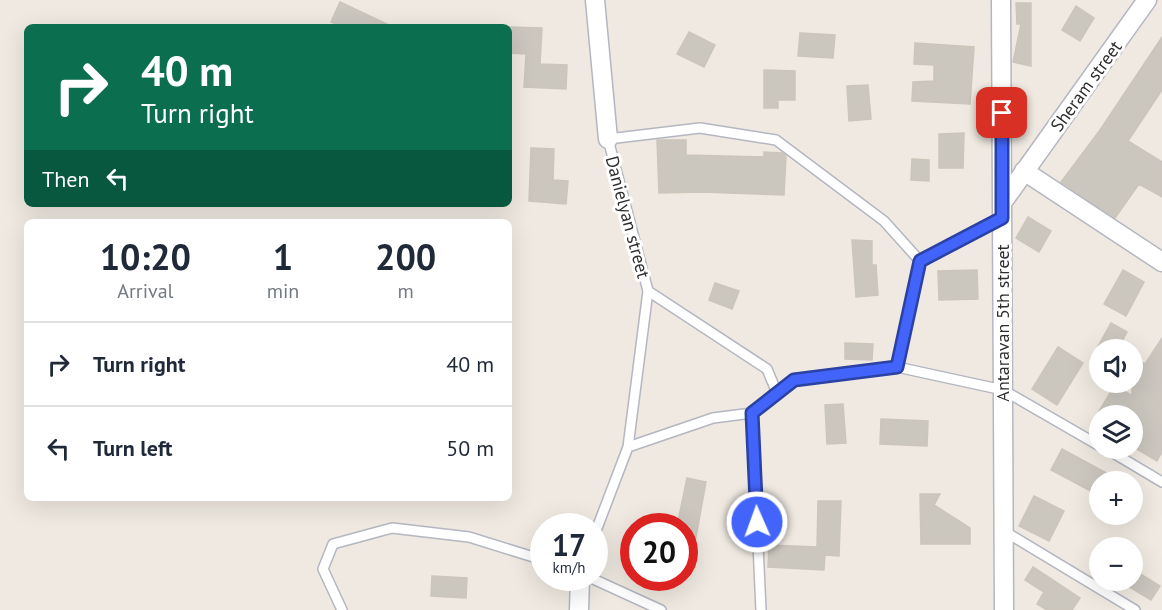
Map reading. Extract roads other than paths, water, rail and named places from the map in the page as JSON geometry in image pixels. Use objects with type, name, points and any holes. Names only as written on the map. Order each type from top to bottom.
[{"type":"street","name":"Danielyan street","points":[[595,0],[608,139]]},
{"type":"street","name":"Antaravan 5th street","points":[[1001,0],[1004,610]]},
{"type":"street","name":"Sheram street","points":[[1002,210],[1024,171],[1148,0]]},
{"type":"street","points":[[1024,171],[1162,262]]},
{"type":"street","points":[[579,610],[580,591]]},
{"type":"lane","points":[[608,139],[700,128],[776,140],[884,221],[920,261]]},
{"type":"lane","name":"Danielyan street","points":[[603,513],[628,447],[648,291],[608,139]]},
{"type":"lane","points":[[897,367],[920,261],[1002,210]]},
{"type":"lane","points":[[648,291],[767,369],[777,393]]},
{"type":"lane","points":[[628,447],[713,418],[752,413],[794,380],[897,367],[1003,390],[1089,440]]},
{"type":"lane","points":[[752,413],[761,610]]},
{"type":"lane","points":[[1123,459],[1162,482]]},
{"type":"lane","points":[[342,610],[323,569],[333,544],[392,528],[469,537],[530,556]]},
{"type":"lane","points":[[1003,531],[1135,610]]},
{"type":"lane","points":[[608,586],[661,610]]}]
